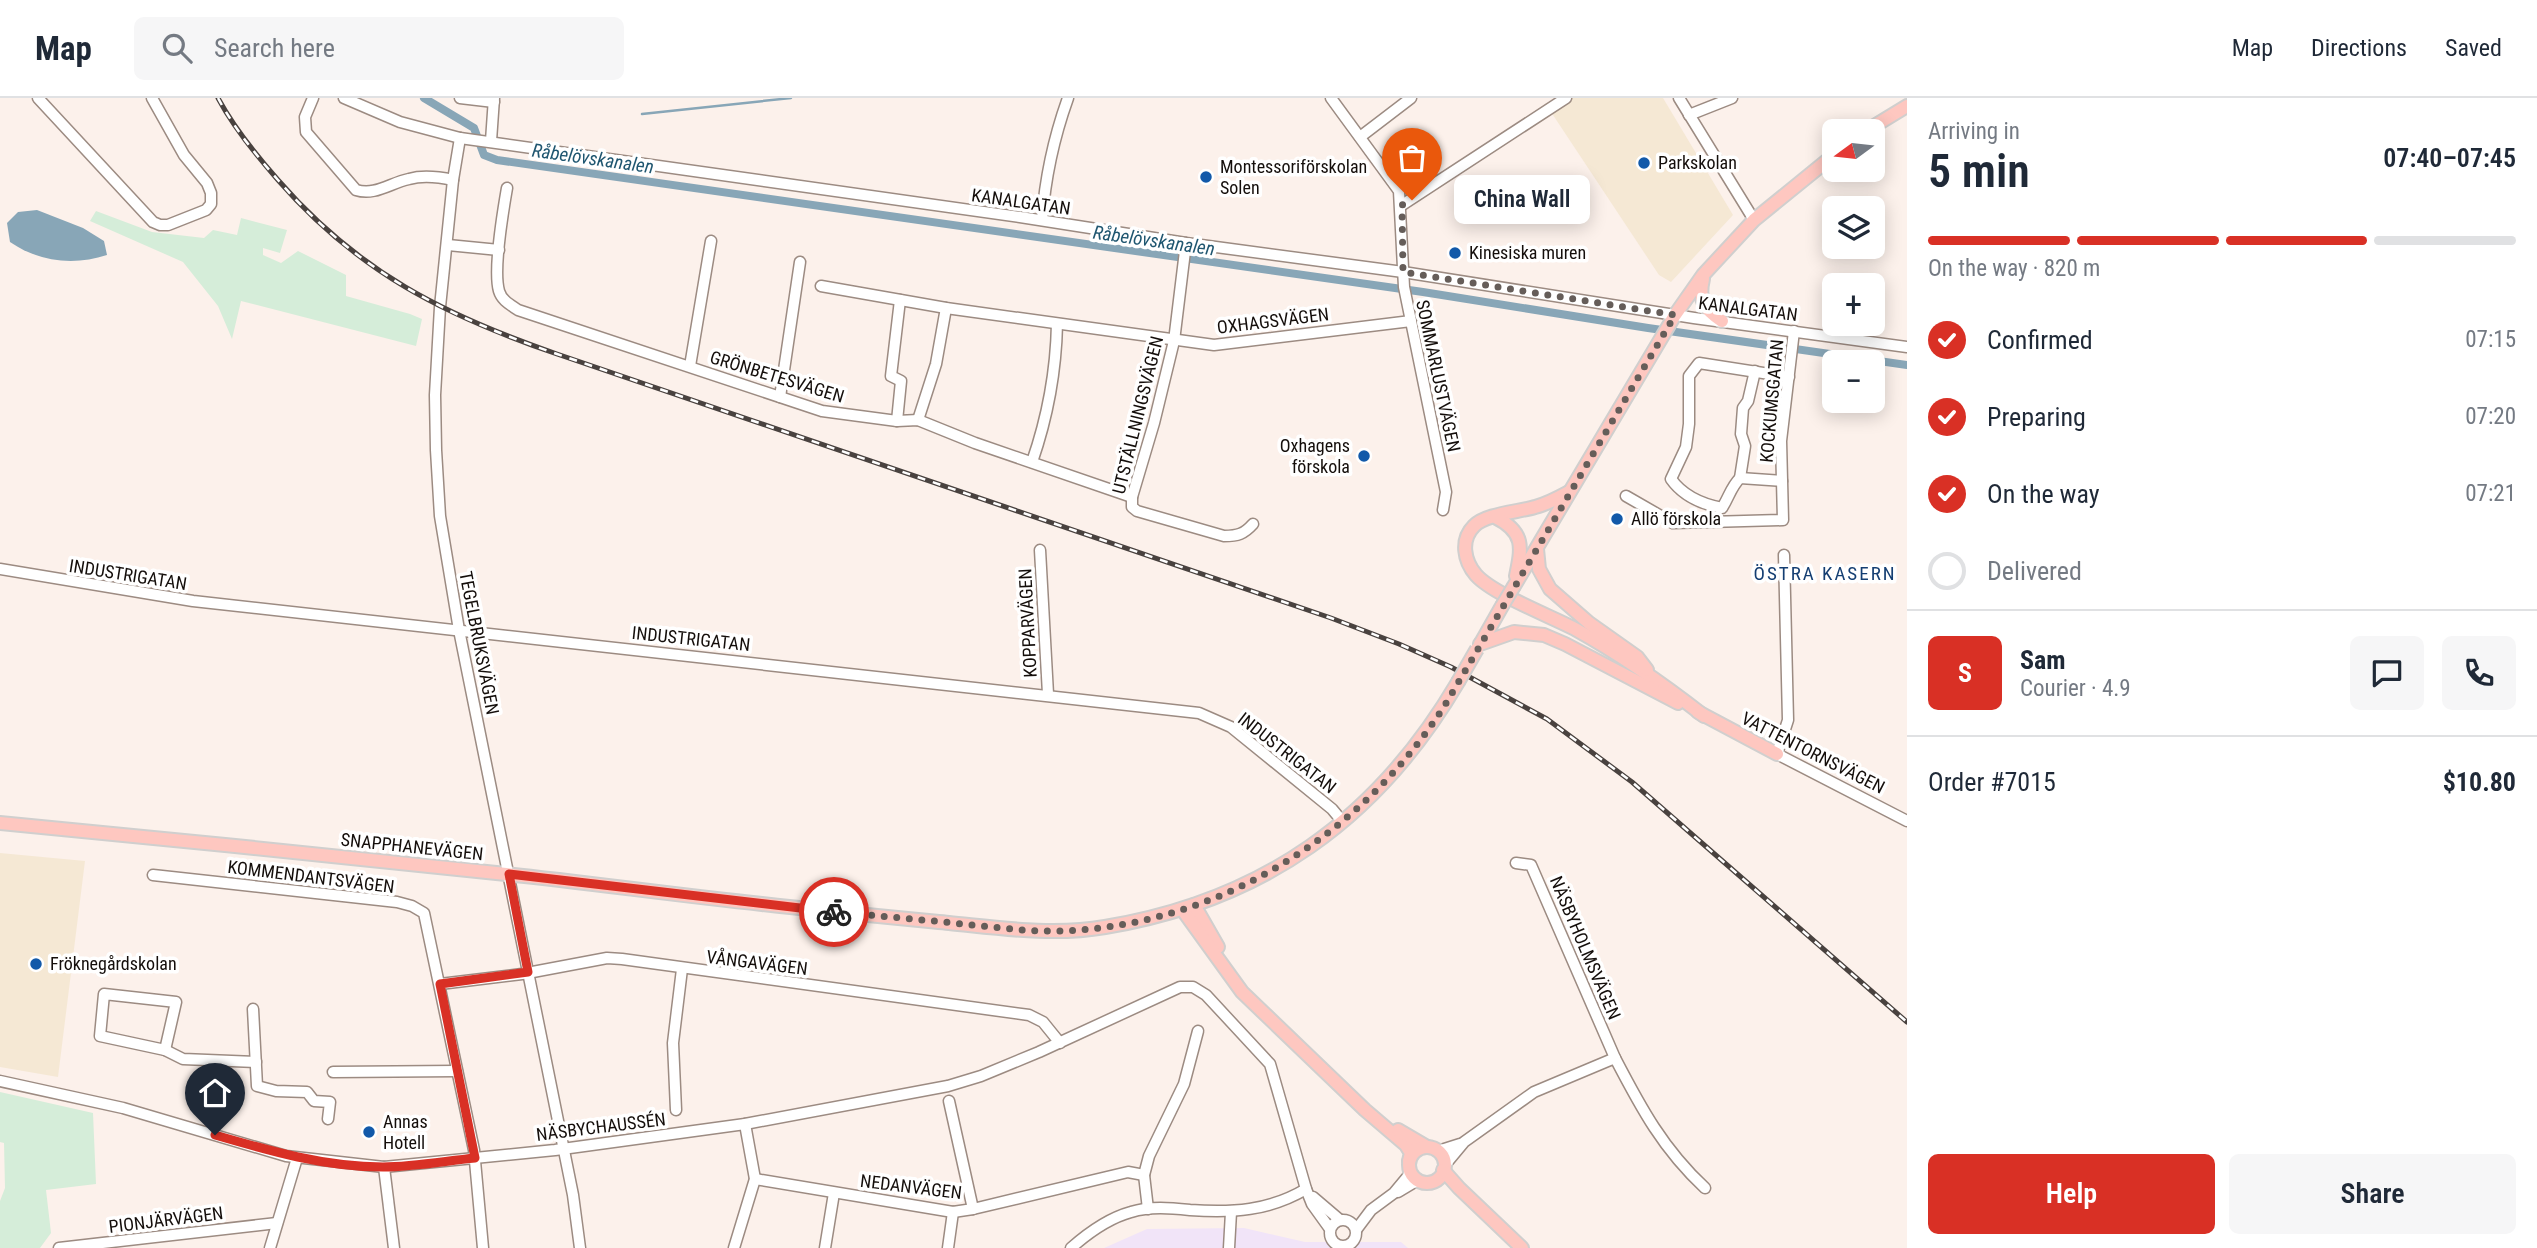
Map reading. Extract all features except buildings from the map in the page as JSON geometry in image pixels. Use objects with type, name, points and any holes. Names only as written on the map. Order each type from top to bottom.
[{"type":"main road","points":[[1885,119],[1907,106]]},
{"type":"main road","name":"SNAPPHANEVÄGEN","points":[[0,822],[509,874],[689,897],[1027,930],[1102,928],[1188,907],[1232,891],[1274,871],[1309,849],[1385,781],[1413,750],[1435,721],[1675,315],[1703,275],[1754,220],[1822,165]]},
{"type":"main road","points":[[1703,275],[1701,302],[1710,314],[1722,321]]},
{"type":"main road","points":[[1495,517],[1532,508],[1569,492]]},
{"type":"main road","points":[[1495,517],[1513,528],[1520,541],[1520,557],[1514,586]]},
{"type":"main road","name":"VATTENTORNSVÄGEN","points":[[1495,517],[1479,522],[1468,534],[1466,555],[1475,573],[1485,583],[1573,629],[1614,654],[1644,679],[1704,716],[1777,754]]},
{"type":"main road","points":[[1537,548],[1539,569],[1550,589],[1589,623],[1637,657],[1644,679]]},
{"type":"main road","points":[[1479,647],[1514,632],[1544,635],[1644,679]]},
{"type":"main road","points":[[1188,907],[1235,983],[1267,1017],[1406,1145],[1411,1153],[1409,1163],[1413,1177],[1443,1185],[1516,1248]]},
{"type":"main road","points":[[1319,1066],[1361,1097],[1401,1132],[1432,1149],[1444,1161],[1441,1175],[1425,1181]]},
{"type":"main road","points":[[1409,1163],[1415,1151],[1432,1149]]},
{"type":"main road","points":[[1444,1168],[1522,1248]]},
{"type":"street","points":[[38,98],[153,222],[168,225],[206,210],[211,204],[211,193],[207,183],[184,155],[152,98]]},
{"type":"street","points":[[313,98],[305,117],[306,132],[356,190],[366,193],[420,177],[453,180]]},
{"type":"street","name":"KANALGATAN","points":[[344,98],[400,122],[464,138],[1907,347]]},
{"type":"street","points":[[460,98],[494,100],[487,141]]},
{"type":"street","points":[[1042,220],[1057,129],[1068,98]]},
{"type":"street","points":[[1331,98],[1399,191],[1402,205],[1566,98]]},
{"type":"street","points":[[1360,137],[1411,98]]},
{"type":"street","points":[[1679,98],[1754,220]]},
{"type":"street","points":[[1689,115],[1732,98]]},
{"type":"street","name":"TEGELBRUKSVÄGEN","points":[[464,138],[453,180],[440,307],[435,395],[440,516],[459,630],[573,1195],[580,1248]]},
{"type":"street","name":"GRÖNBETESVÄGEN","points":[[507,188],[499,250],[499,291],[505,301],[518,310],[822,411],[897,421],[918,420],[1132,497]]},
{"type":"street","name":"SOMMARLUSTVÄGEN","points":[[1402,205],[1404,287],[1446,492],[1443,510]]},
{"type":"street","points":[[690,366],[711,241]]},
{"type":"street","name":"UTSTÄLLNINGSVÄGEN","points":[[1186,243],[1174,341],[1132,497],[1132,507],[1137,511],[1224,536],[1245,533],[1253,524]]},
{"type":"street","points":[[447,245],[499,250]]},
{"type":"street","points":[[780,397],[800,262]]},
{"type":"street","name":"OXHAGSVÄGEN","points":[[821,286],[946,308],[1214,345],[1411,321]]},
{"type":"street","points":[[897,421],[901,381],[891,376],[900,300]]},
{"type":"street","points":[[918,420],[936,364],[946,308]]},
{"type":"street","points":[[1032,462],[1045,425],[1052,390],[1057,324]]},
{"type":"street","name":"KOCKUMSGATAN","points":[[1626,496],[1673,523],[1783,520],[1781,441],[1794,331]]},
{"type":"street","points":[[1755,371],[1748,401],[1743,408],[1741,434],[1745,446],[1740,478],[1732,486],[1730,497],[1722,508],[1703,504],[1678,489],[1671,479],[1686,447],[1689,376],[1699,363],[1755,371],[1789,377]]},
{"type":"street","points":[[1740,478],[1782,481]]},
{"type":"street","name":"KOPPARVÄGEN","points":[[1040,550],[1048,694]]},
{"type":"street","points":[[1777,754],[1787,729],[1789,712],[1784,555]]},
{"type":"street","name":"INDUSTRIGATAN","points":[[0,569],[193,601],[1048,694],[1199,713],[1231,727],[1332,809],[1342,821]]},
{"type":"street","name":"VATTENTORNSVÄGEN","points":[[1777,754],[1907,821]]},
{"type":"street","name":"NÄSBYHOLMSVÄGEN","points":[[1516,863],[1531,865],[1615,1058],[1647,1119],[1684,1168],[1705,1188]]},
{"type":"street","name":"KOMMENDANTSVÄGEN","points":[[153,875],[412,906],[424,913],[475,1158],[483,1248]]},
{"type":"street","name":"VÅNGAVÄGEN","points":[[440,984],[607,958],[622,958],[682,969],[1028,1015],[1043,1022],[1060,1042]]},
{"type":"street","points":[[676,1110],[673,1043],[682,969]]},
{"type":"street","name":"NÄSBYCHAUSSÉN","points":[[0,1081],[123,1108],[297,1158],[384,1167],[563,1149],[745,1124],[948,1086],[981,1076],[1180,987],[1193,987],[1206,995],[1270,1064],[1306,1189]]},
{"type":"street","points":[[165,1050],[176,1002],[104,993],[100,1036],[165,1050],[183,1059],[256,1062]]},
{"type":"street","points":[[253,1009],[257,1086],[276,1091],[307,1092],[314,1101],[330,1102],[328,1119]]},
{"type":"street","points":[[1148,1209],[1144,1175],[1149,1156],[1184,1084],[1198,1031]]},
{"type":"street","points":[[1444,1168],[1464,1142],[1534,1093],[1615,1058]]},
{"type":"street","points":[[333,1072],[457,1070]]},
{"type":"street","points":[[949,1101],[973,1209]]},
{"type":"street","points":[[734,1248],[755,1179],[745,1124]]},
{"type":"street","points":[[1432,1149],[1464,1142]]},
{"type":"street","points":[[270,1248],[297,1158]]},
{"type":"street","points":[[1323,1248],[1334,1223],[1371,1210],[1394,1193],[1409,1175],[1409,1163]]},
{"type":"street","points":[[384,1167],[394,1248]]},
{"type":"street","name":"NEDANVÄGEN","points":[[755,1179],[953,1212],[1117,1174],[1128,1172],[1144,1175]]},
{"type":"street","points":[[1394,1193],[1425,1181]]},
{"type":"street","points":[[1071,1248],[1090,1232],[1130,1212],[1148,1209],[1231,1212],[1264,1207],[1306,1189]]},
{"type":"street","points":[[1306,1189],[1325,1209],[1350,1222],[1363,1248]]},
{"type":"street","points":[[1306,1189],[1334,1242],[1344,1247],[1352,1242],[1371,1210]]},
{"type":"street","points":[[825,1248],[834,1193]]},
{"type":"street","points":[[948,1248],[953,1212]]},
{"type":"street","points":[[1229,1248],[1231,1212]]},
{"type":"street","name":"PIONJÄRVÄGEN","points":[[59,1248],[277,1223]]},
{"type":"shaded area","name":"Parkskolan","points":[[1572,98],[1663,98],[1733,215],[1671,282],[1659,275],[1551,112]]},
{"type":"shaded area","name":"Fröknegårdskolan","points":[[0,853],[85,861],[58,1077],[0,1067]]},
{"type":"shaded area","points":[[1244,1228],[1305,1242],[1401,1242],[1408,1248],[1104,1248],[1147,1229]]},
{"type":"green space","points":[[96,211],[152,232],[204,238],[213,230],[237,235],[241,218],[287,230],[280,253],[263,248],[263,255],[281,263],[298,251],[346,275],[346,296],[422,319],[416,346],[241,301],[232,339],[218,306],[183,262],[90,221]]},
{"type":"green space","points":[[0,1092],[93,1113],[96,1184],[46,1190],[51,1233],[40,1248],[0,1248],[0,1201],[5,1188],[4,1143],[0,1142]]},
{"type":"water","points":[[37,210],[83,228],[104,241],[107,255],[82,260],[57,260],[33,254],[10,242],[7,223],[18,212]]},
{"type":"waterway","name":"Råbelövskanalen","points":[[424,98],[474,128],[484,155],[497,160],[1423,292],[1907,365]]},
{"type":"waterway","points":[[642,114],[791,98]]},
{"type":"railway","points":[[218,98],[238,131],[308,212],[339,241],[372,265],[440,306],[557,354],[1331,618],[1451,667],[1547,719],[1632,782],[1907,1022]]},
{"type":"way so far","points":[[834,912],[1062,931],[1102,928],[1182,909],[1232,891],[1274,871],[1309,849],[1385,781],[1413,750],[1445,705],[1675,315],[1403,272],[1402,205],[1412,200]]},
{"type":"place","name":"Parkskolan","points":[[1644,163]]},
{"type":"place","name":"Montessoriförskolan Solen","points":[[1206,177]]},
{"type":"place","name":"China Wall","points":[[1412,200]]},
{"type":"place","name":"Kinesiska muren","points":[[1455,253]]},
{"type":"place","name":"Oxhagens förskola","points":[[1364,456]]},
{"type":"place","name":"Allö förskola","points":[[1617,519]]},
{"type":"place","name":"Fröknegårdskolan","points":[[36,964]]},
{"type":"place","name":"Annas Hotell","points":[[369,1132]]},
{"type":"district","name":"ÖSTRA KASERN","points":[[1825,573]]},
{"type":"route","points":[[215,1135],[286,1156],[345,1164],[384,1167],[475,1158],[440,984],[528,972],[509,874],[834,912]]}]
